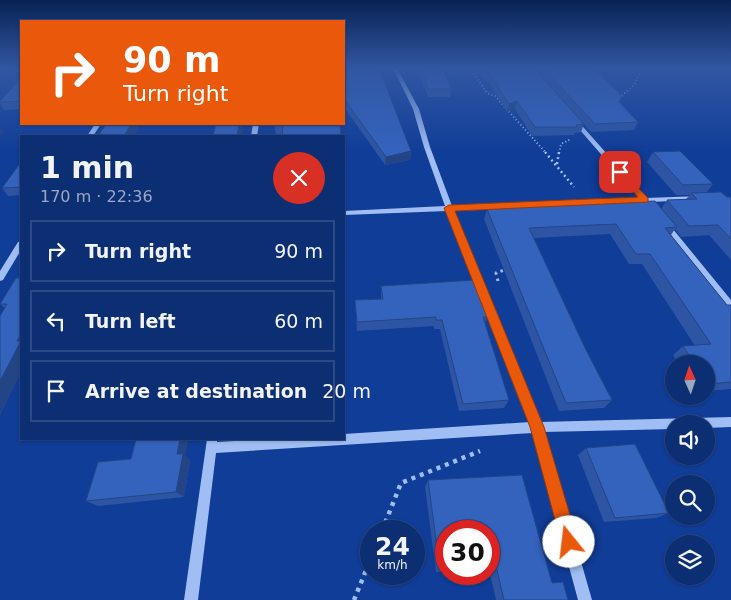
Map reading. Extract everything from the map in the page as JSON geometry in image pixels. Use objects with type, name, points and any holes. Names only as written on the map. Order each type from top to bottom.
[{"type":"street","points":[[409,96],[416,109],[427,147],[449,208],[537,427],[585,600]]},
{"type":"street","points":[[570,115],[651,208]]},
{"type":"street","points":[[345,213],[702,198]]},
{"type":"street","points":[[657,215],[731,306]]},
{"type":"street","points":[[0,278],[20,246]]},
{"type":"street","points":[[345,436],[537,427],[731,422]]},
{"type":"street","points":[[191,600],[212,443],[273,440]]},
{"type":"path","points":[[611,103],[620,96]]},
{"type":"path","points":[[557,164],[561,144],[575,137],[581,128]]},
{"type":"path","points":[[354,600],[360,585]]},
{"type":"building","points":[[5,96],[20,96],[20,101],[0,101]]},
{"type":"building","points":[[345,96],[390,96],[411,151],[386,157],[345,100]]},
{"type":"building","points":[[504,96],[559,96],[584,124],[576,125],[577,127],[535,127],[517,101],[509,104]]},
{"type":"building","points":[[569,96],[622,96],[619,102],[638,122],[595,124]]},
{"type":"building","points":[[105,125],[130,125],[125,135],[99,135]]},
{"type":"building","points":[[216,125],[239,125],[237,135],[213,135]]},
{"type":"building","points":[[283,125],[340,125],[341,135],[282,135]]},
{"type":"building","points":[[680,151],[713,184],[683,185],[653,152]]},
{"type":"building","points":[[20,163],[20,187],[2,188]]},
{"type":"building","points":[[721,192],[727,197],[731,197],[731,239],[718,225],[689,226],[667,200],[697,199],[691,193]]},
{"type":"building","points":[[655,201],[677,227],[665,228],[727,305],[731,305],[731,382],[715,383],[715,355],[689,355],[683,346],[711,344],[650,254],[636,254],[616,224],[529,228],[586,350],[612,400],[566,403],[487,209]]},
{"type":"building","points":[[16,278],[20,278],[20,336],[17,341],[20,341],[20,343],[0,381],[0,316],[7,304],[0,304]]},
{"type":"building","points":[[475,280],[487,317],[483,317],[509,400],[463,404],[442,320],[436,320],[436,317],[357,322],[355,300],[383,299],[381,286]]},
{"type":"building","points":[[136,440],[180,440],[177,454],[183,454],[176,492],[86,501],[98,462],[131,459]]},
{"type":"building","points":[[635,444],[665,505],[665,513],[615,518],[586,448]]},
{"type":"building","points":[[522,475],[552,583],[563,582],[568,600],[504,600],[500,583],[500,520],[435,520],[435,532],[428,480]]},
{"type":"route","points":[[569,542],[537,427],[449,208],[645,200],[620,172]]}]
